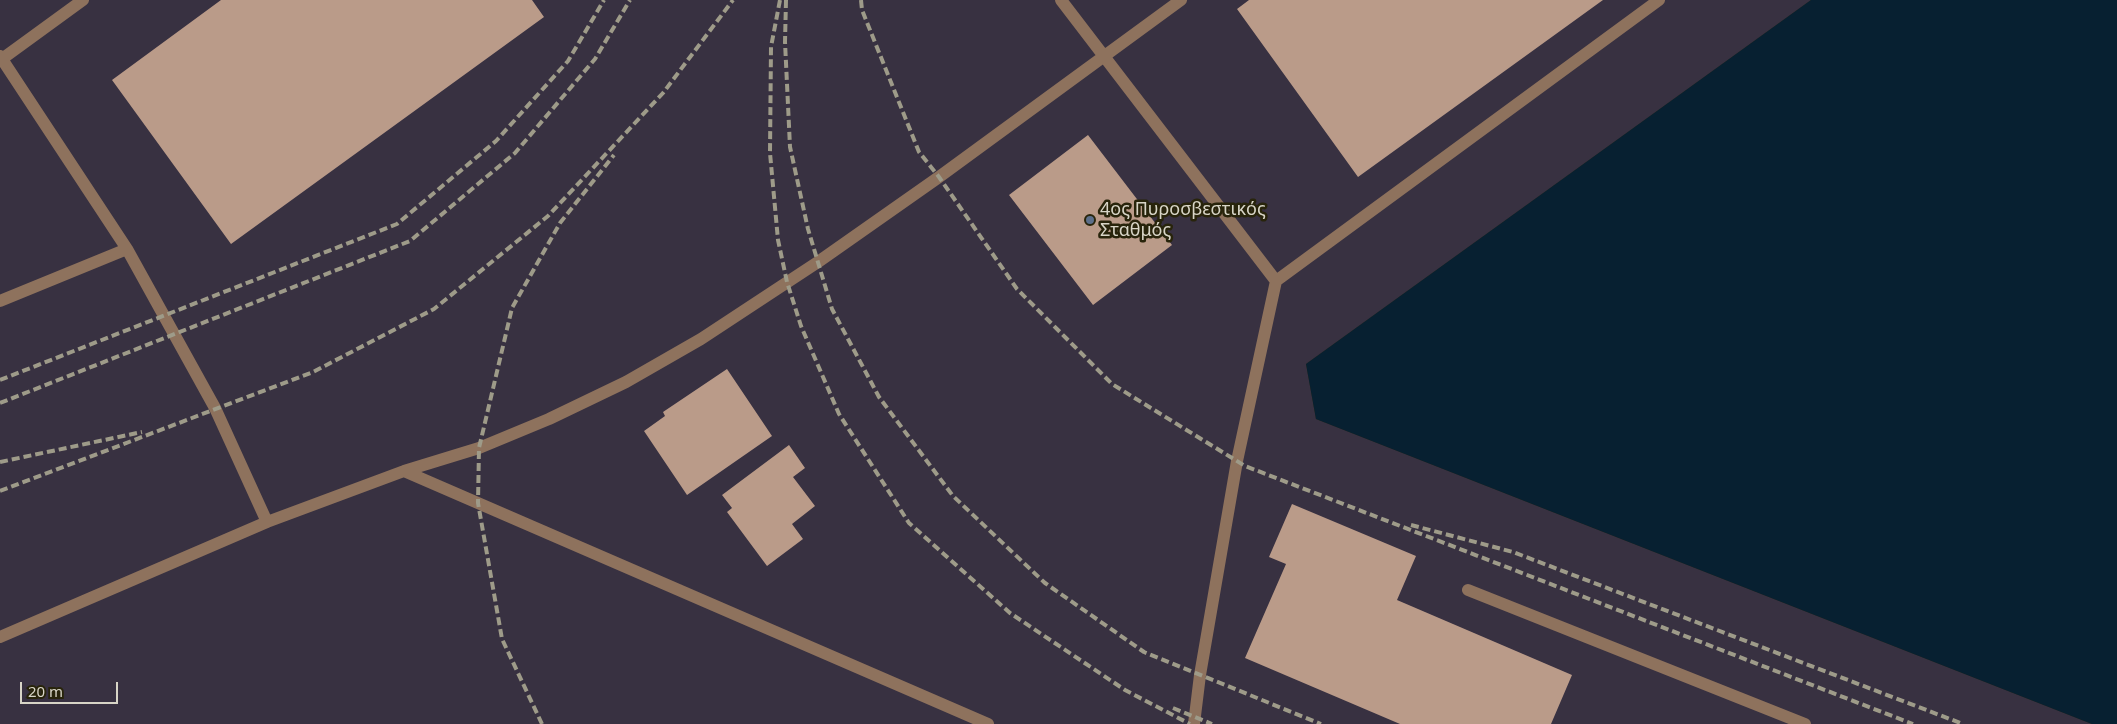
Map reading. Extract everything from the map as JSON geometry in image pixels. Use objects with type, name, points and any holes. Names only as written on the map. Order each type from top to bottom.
[{"type":"lane","points":[[83,0],[1,57],[127,249],[215,408],[267,522]]},
{"type":"lane","points":[[1061,0],[1276,281]]},
{"type":"lane","points":[[0,637],[267,522],[404,471],[479,448],[549,419],[626,382],[701,339],[818,262],[939,177],[1181,0]]},
{"type":"lane","points":[[1194,724],[1200,675],[1230,496],[1276,281],[1659,0]]},
{"type":"lane","points":[[0,301],[127,249]]},
{"type":"lane","points":[[404,471],[988,724]]},
{"type":"lane","points":[[1468,590],[1805,724]]},
{"type":"shaded area","points":[[0,0],[1811,0],[1306,364],[1316,419],[2092,724],[0,724]]},
{"type":"water","points":[[1811,0],[2117,0],[2117,724],[2092,724],[1316,419],[1306,364]]},
{"type":"building","points":[[221,0],[532,0],[544,17],[231,244],[112,80]]},
{"type":"building","points":[[1249,0],[1603,0],[1358,177],[1237,9]]},
{"type":"building","name":"4ος Πυροσβεστικός Σταθμός","points":[[1088,135],[1172,245],[1093,305],[1009,195]]},
{"type":"building","points":[[727,369],[772,436],[687,495],[644,431],[665,416],[663,412]]},
{"type":"building","points":[[789,445],[805,468],[793,477],[815,506],[792,524],[803,539],[767,566],[727,512],[732,508],[722,495]]},
{"type":"building","points":[[1292,504],[1416,556],[1397,600],[1572,675],[1551,724],[1400,724],[1245,658],[1286,564],[1269,557]]},
{"type":"railway","points":[[0,380],[397,224],[496,141],[568,61],[604,0]]},
{"type":"railway","points":[[0,403],[410,241],[515,153],[595,59],[630,0]]},
{"type":"railway","points":[[0,491],[313,372],[434,309],[548,216],[663,93],[733,0]]},
{"type":"railway","points":[[780,0],[771,47],[770,153],[778,240],[787,282],[801,326],[839,414],[909,523],[1010,613],[1125,690],[1190,724]]},
{"type":"railway","points":[[786,0],[785,42],[790,147],[808,229],[832,309],[879,397],[953,496],[1045,583],[1144,652],[1321,724]]},
{"type":"railway","points":[[861,0],[862,10],[919,152],[939,177],[1017,289],[1112,384],[1245,466],[1913,724]]},
{"type":"railway","points":[[542,724],[502,639],[478,503],[479,448],[512,308],[560,223],[614,155]]},
{"type":"railway","points":[[0,462],[142,432]]},
{"type":"railway","points":[[1411,525],[1513,552],[1963,724]]},
{"type":"railway","points":[[1173,708],[1212,724]]},
{"type":"place","name":"4ος Πυροσβεστικός Σταθμός","points":[[1090,220]]}]
